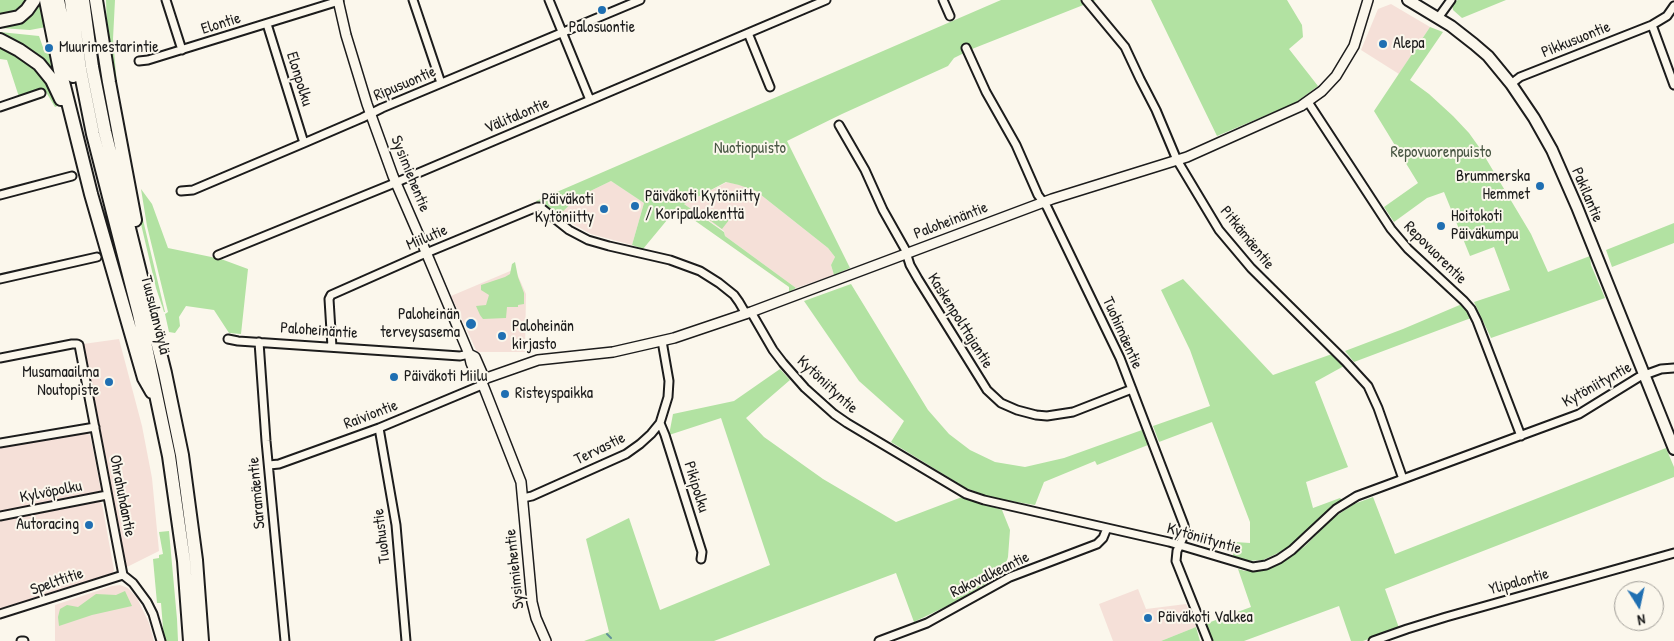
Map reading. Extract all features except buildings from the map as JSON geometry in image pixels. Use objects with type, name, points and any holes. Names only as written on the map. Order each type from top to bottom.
[{"type":"highway","points":[[0,22],[18,17],[27,10],[34,0]]},
{"type":"highway","points":[[46,0],[60,70],[84,167],[144,378],[160,408]]},
{"type":"highway","points":[[58,0],[78,100],[92,134]]},
{"type":"highway","name":"Tuusulanväylä","points":[[71,0],[80,69],[92,134],[139,314],[160,408],[178,509],[190,641]]},
{"type":"highway","name":"Tuusulanväylä","points":[[83,0],[97,96],[165,373],[182,455],[196,560],[202,641]]},
{"type":"highway","points":[[96,0],[125,170],[144,256],[138,265]]},
{"type":"highway","points":[[102,0],[102,38]]},
{"type":"highway","points":[[0,40],[30,57],[52,80],[63,102],[84,167]]},
{"type":"main road","name":"Pakilantie","points":[[1408,0],[1451,26],[1488,56],[1511,84],[1534,118],[1552,150],[1577,207],[1674,449]]},
{"type":"street","points":[[166,0],[182,50]]},
{"type":"street","name":"Elontie","points":[[139,61],[182,50],[339,0]]},
{"type":"street","name":"Sysimiehentie","points":[[339,0],[346,35],[370,114],[395,183],[427,252],[469,354],[470,363],[482,383],[519,476],[523,498],[532,602],[536,618],[546,641]]},
{"type":"street","points":[[413,0],[441,83]]},
{"type":"street","points":[[548,0],[590,100]]},
{"type":"street","name":"Ripusuontie","points":[[182,191],[193,190],[640,0]]},
{"type":"street","name":"Välitalontie","points":[[218,256],[826,0]]},
{"type":"street","points":[[943,0],[950,16]]},
{"type":"street","name":"Pitkämäentie","points":[[1086,0],[1125,47],[1157,112],[1177,160],[1220,230],[1252,268],[1368,386],[1378,408],[1403,479]]},
{"type":"street","name":"Paloheinäntie","points":[[482,383],[538,360],[613,352],[662,341],[749,313],[1043,203],[1177,160],[1308,102],[1330,84],[1345,64],[1354,46],[1368,0]]},
{"type":"street","points":[[1438,18],[1450,0]]},
{"type":"street","name":"Pikkusuontie","points":[[1511,84],[1520,77],[1652,25],[1667,16],[1674,6]]},
{"type":"street","name":"Elonpolku","points":[[267,24],[304,143]]},
{"type":"street","points":[[1652,25],[1674,84]]},
{"type":"street","points":[[748,33],[770,87]]},
{"type":"street","name":"Tuohimäentie","points":[[966,48],[989,99],[1016,145],[1038,196],[1107,329],[1132,389],[1184,525],[1185,533],[1176,556],[1176,561],[1208,641]]},
{"type":"street","points":[[0,107],[41,94]]},
{"type":"street","name":"Repovuorentie","points":[[1308,102],[1391,229],[1408,249],[1464,301],[1470,309],[1477,321],[1521,436]]},
{"type":"street","name":"Kaskenpolttajantie","points":[[839,126],[865,170],[918,279],[987,390],[1001,403],[1026,413],[1047,416],[1073,412],[1132,389]]},
{"type":"street","points":[[0,195],[72,176]]},
{"type":"street","name":"Kytöniityntie","points":[[540,207],[561,225],[588,240],[670,260],[700,271],[719,283],[734,295],[749,313],[773,350],[796,378],[847,424],[974,498],[1180,546],[1246,566],[1258,567],[1279,559],[1292,550],[1336,509],[1358,496],[1579,414],[1644,374],[1661,369],[1674,368]]},
{"type":"street","name":"Miilutie","points":[[332,347],[328,299],[331,295],[427,252],[540,207]]},
{"type":"street","points":[[0,279],[97,257]]},
{"type":"street","name":"Paloheinäntie","points":[[228,339],[460,356],[469,354]]},
{"type":"street","name":"Tervastie","points":[[523,498],[540,493],[626,454],[640,444],[660,423],[669,389],[662,341]]},
{"type":"street","name":"Saramäentie","points":[[259,342],[285,641]]},
{"type":"street","name":"Ohrahuhdantie","points":[[0,358],[72,344],[79,346],[122,575]]},
{"type":"street","name":"Raiviontie","points":[[269,465],[279,464],[379,428],[482,383]]},
{"type":"street","name":"Pikipolku","points":[[660,423],[666,435],[702,552],[701,559]]},
{"type":"street","points":[[0,444],[95,427]]},
{"type":"street","name":"Tuohustie","points":[[379,428],[396,525],[406,641]]},
{"type":"street","name":"Kylvöpolku","points":[[0,516],[107,495]]},
{"type":"street","name":"Rakovalkeantie","points":[[879,641],[926,623],[1010,577],[1097,544],[1103,538],[1107,528]]},
{"type":"street","name":"Ylipalontie","points":[[1373,641],[1422,624],[1674,553]]},
{"type":"street","points":[[122,575],[133,583],[147,602],[153,614],[161,641]]},
{"type":"street","name":"Spelttitie","points":[[0,614],[27,607],[122,575]]},
{"type":"shaded area","points":[[1391,4],[1430,27],[1399,74],[1361,50],[1378,9]]},
{"type":"shaded area","name":"Päiväkoti Kytöniitty","points":[[611,181],[644,203],[632,245],[591,234],[559,215],[578,197]]},
{"type":"shaded area","points":[[727,182],[749,187],[756,191],[828,248],[835,257],[831,265],[834,275],[796,288],[725,236],[724,231],[684,204]]},
{"type":"shaded area","points":[[515,269],[526,294],[525,352],[477,352],[451,296]]},
{"type":"shaded area","points":[[119,339],[142,426],[152,478],[159,551],[125,568],[83,344]]},
{"type":"shaded area","points":[[85,433],[90,435],[101,491],[98,494],[0,513],[0,447]]},
{"type":"shaded area","points":[[99,500],[102,504],[114,570],[112,574],[0,611],[0,521]]},
{"type":"shaded area","points":[[120,585],[128,588],[137,598],[149,623],[154,641],[55,641],[55,605]]},
{"type":"shaded area","name":"Päiväkoti Valkea","points":[[1138,589],[1146,609],[1186,604],[1196,627],[1161,641],[1113,641],[1099,604]]},
{"type":"green space","points":[[0,0],[31,0],[23,10],[0,18]]},
{"type":"green space","points":[[38,0],[44,0],[46,27],[30,30],[0,28],[0,25]]},
{"type":"green space","points":[[106,0],[115,0],[113,39],[117,85],[139,203],[165,312],[156,288],[137,207],[107,29]]},
{"type":"green space","name":"Nuotiopuisto","points":[[1001,0],[1096,0],[972,49],[954,58],[948,66],[787,141],[850,268],[834,275],[831,265],[835,257],[828,248],[756,191],[739,185],[726,182],[684,204],[724,232],[725,236],[796,288],[789,292],[789,287],[677,208],[643,249],[632,245],[644,203],[611,181],[578,197],[557,217],[536,201]]},
{"type":"green space","points":[[1151,0],[1287,0],[1302,25],[1303,37],[1289,49],[1318,86],[1295,103],[1217,136]]},
{"type":"green space","points":[[1458,0],[1506,0],[1462,18],[1453,10],[1452,3]]},
{"type":"green space","name":"Repovuorenpuisto","points":[[1430,27],[1443,32],[1410,80],[1429,94],[1469,133],[1531,234],[1548,272],[1590,256],[1591,265],[1605,298],[1491,338],[1474,302],[1510,290],[1494,247],[1470,256],[1444,192],[1427,198],[1394,222],[1384,207],[1418,183],[1374,111]]},
{"type":"green space","points":[[0,32],[39,36],[45,53],[51,51],[61,88],[0,36]]},
{"type":"green space","points":[[0,45],[37,67],[60,105],[55,107],[46,92],[41,91],[19,97],[7,60],[0,59]]},
{"type":"green space","points":[[141,189],[152,204],[168,248],[221,259],[248,269],[241,334],[229,333],[214,310],[186,306],[179,317],[180,326],[175,333],[169,332],[165,314],[168,312],[147,226]]},
{"type":"green space","points":[[713,209],[729,220],[722,229],[707,218]]},
{"type":"green space","points":[[1674,223],[1674,243],[1612,267],[1606,250]]},
{"type":"green space","points":[[515,262],[524,293],[524,304],[518,305],[518,307],[507,307],[506,318],[483,319],[476,306],[486,305],[489,295],[481,290],[481,285],[510,274],[512,264]]},
{"type":"green space","points":[[1183,279],[1273,375],[1332,354],[1344,366],[1315,382],[1348,467],[1306,482],[1313,508],[1340,498],[1342,500],[1292,545],[1263,560],[1247,561],[1233,556],[1235,542],[1250,543],[1250,522],[1212,422],[1159,442],[1153,426],[1210,406],[1190,350],[1161,290]]},
{"type":"green space","points":[[851,284],[928,410],[949,434],[970,450],[995,462],[1025,467],[1064,458],[1142,430],[1148,445],[1097,465],[1095,461],[1044,482],[1035,505],[992,498],[966,488],[891,442],[904,421],[859,381],[804,301]]},
{"type":"green space","points":[[1462,304],[1471,318],[1354,362],[1345,351],[1403,329]]},
{"type":"green space","points":[[780,369],[790,380],[746,418],[764,437],[823,479],[896,522],[962,497],[1002,510],[1010,530],[1008,557],[1003,574],[951,604],[914,622],[896,573],[714,641],[584,641],[609,632],[586,539],[629,518],[660,610],[770,565],[721,418],[669,435],[673,414],[734,401]]},
{"type":"green space","points":[[1666,448],[1674,467],[1674,477],[1385,589],[1399,628],[1363,641],[1351,641],[1339,606],[1244,641],[1212,641],[1205,624],[1251,607],[1238,569],[1245,571],[1265,570],[1278,564],[1305,546],[1333,518],[1354,504],[1373,497],[1395,554]]},
{"type":"green space","points":[[169,531],[178,641],[164,641],[161,603],[157,603],[153,559],[159,558],[159,555],[163,554],[159,532]]},
{"type":"green space","points":[[125,591],[132,606],[92,615],[59,626],[58,617],[60,609],[67,605],[78,607],[96,594],[116,595]]},
{"type":"green space","points":[[1196,627],[1200,641],[1161,641]]},
{"type":"waterway","points":[[607,634],[611,638]]},
{"type":"place","name":"Palosuontie","points":[[602,10]]},
{"type":"place","name":"Alepa","points":[[1383,44]]},
{"type":"place","name":"Muurimestarintie","points":[[49,48]]},
{"type":"place","name":"Brummerska Hemmet","points":[[1540,186]]},
{"type":"place","name":"Päiväkoti Kytöniitty / Koripallokenttä","points":[[635,206]]},
{"type":"place","name":"Päiväkoti Kytöniitty","points":[[604,209]]},
{"type":"place","name":"Hoitokoti Päiväkumpu","points":[[1441,226]]},
{"type":"place","name":"Paloheinän terveysasema","points":[[471,324]]},
{"type":"place","name":"Paloheinän kirjasto","points":[[502,336]]},
{"type":"place","name":"Päiväkoti Miilu","points":[[394,377]]},
{"type":"place","name":"Musamaailma Noutopiste","points":[[109,382]]},
{"type":"place","name":"Risteyspaikka","points":[[505,394]]},
{"type":"place","name":"Autoracing","points":[[89,525]]},
{"type":"place","name":"Päiväkoti Valkea","points":[[1148,618]]}]
